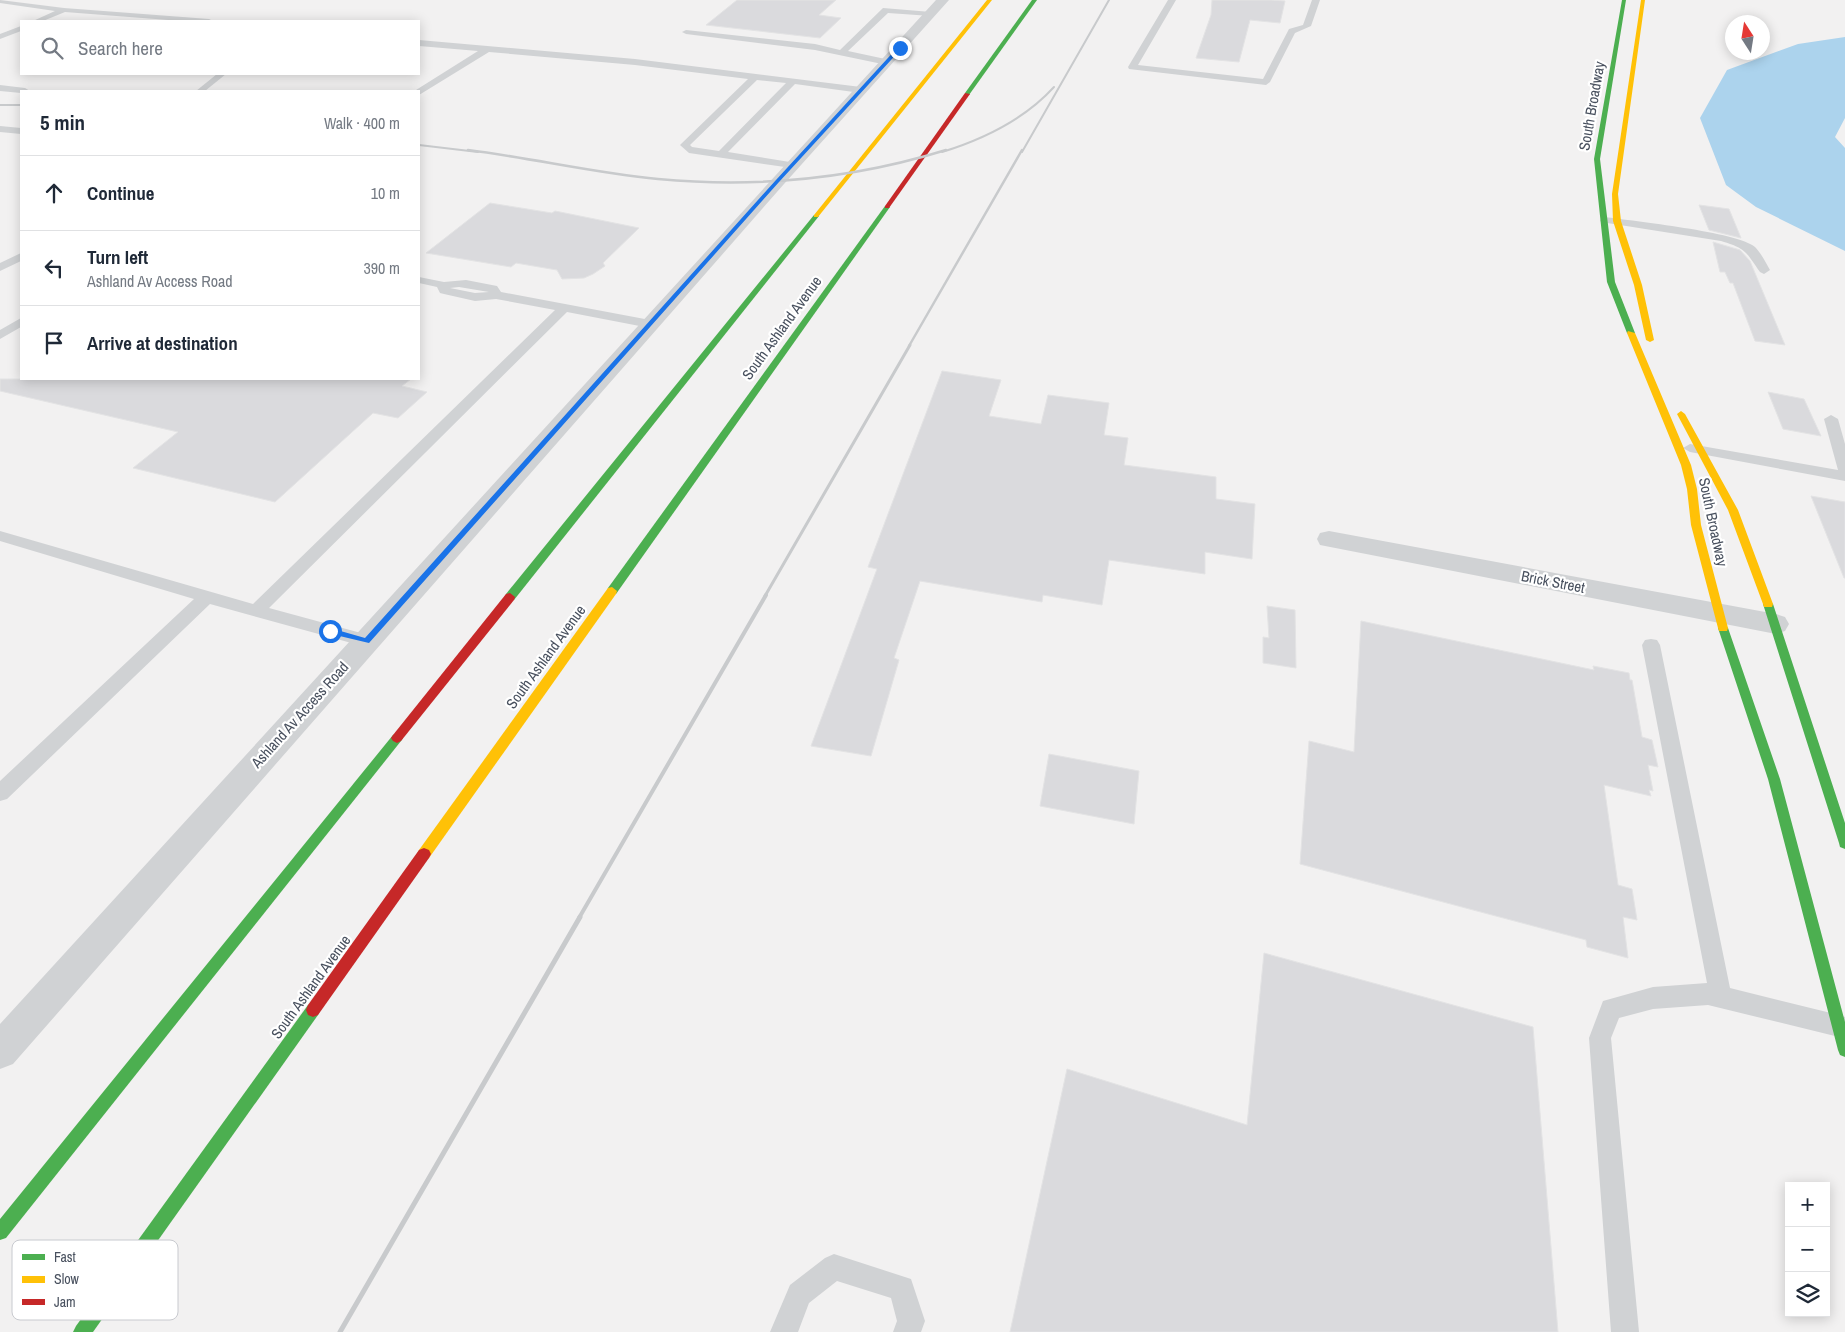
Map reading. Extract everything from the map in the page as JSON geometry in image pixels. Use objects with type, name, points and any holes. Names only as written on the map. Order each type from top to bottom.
[{"type":"main road","points":[[0,1232],[990,0]]},
{"type":"main road","points":[[1024,0],[1022,4],[1024,16]]},
{"type":"main road","name":"South Ashland Avenue","points":[[148,1240],[1036,0]]},
{"type":"main road","name":"South Broadway","points":[[1624,0],[1617,51],[1600,133],[1597,159],[1611,221],[1638,285],[1647,329],[1656,354]]},
{"type":"main road","name":"South Broadway","points":[[1643,0],[1632,83],[1619,155],[1611,221],[1611,282],[1678,446],[1692,488],[1696,524],[1718,613],[1774,780],[1839,1014],[1845,1050]]},
{"type":"main road","name":"South Broadway","points":[[1675,402],[1733,510],[1776,624],[1845,843]]},
{"type":"main road","name":"South Ashland Avenue","points":[[82,1332],[91,1320]]},
{"type":"street","name":"Ashland Av Access Road","points":[[0,1051],[792,165],[937,7]]},
{"type":"street","name":"Brick Street","points":[[1329,539],[1776,624]]},
{"type":"lane","points":[[1172,0],[1132,67],[1266,82],[1292,31],[1307,26],[1316,0]]},
{"type":"lane","points":[[0,1],[64,10],[196,20]]},
{"type":"lane","points":[[842,53],[886,10],[937,7]]},
{"type":"lane","points":[[39,20],[64,10]]},
{"type":"lane","points":[[0,37],[20,28]]},
{"type":"lane","points":[[686,32],[815,47],[887,62]]},
{"type":"lane","points":[[420,43],[635,62],[860,90]]},
{"type":"lane","points":[[420,91],[487,49]]},
{"type":"lane","points":[[201,90],[221,75]]},
{"type":"lane","points":[[755,77],[685,145],[689,150],[792,165]]},
{"type":"lane","points":[[721,154],[792,82]]},
{"type":"lane","points":[[0,88],[20,90]]},
{"type":"lane","points":[[0,129],[20,131]]},
{"type":"lane","points":[[1611,221],[1722,238],[1743,244],[1752,250],[1764,270]]},
{"type":"lane","points":[[0,268],[20,257]]},
{"type":"lane","points":[[420,280],[443,285],[451,283],[493,289],[496,294],[650,324]]},
{"type":"lane","points":[[257,610],[565,308]]},
{"type":"lane","points":[[0,335],[20,323]]},
{"type":"lane","points":[[1831,419],[1845,469]]},
{"type":"lane","points":[[1678,446],[1845,476]]},
{"type":"lane","points":[[0,536],[207,597],[366,641]]},
{"type":"lane","points":[[0,793],[207,597]]},
{"type":"lane","points":[[1651,645],[1721,997]]},
{"type":"lane","points":[[1626,1332],[1600,1038],[1611,1009],[1653,998],[1708,994],[1839,1014]]},
{"type":"lane","points":[[784,1332],[799,1294],[834,1267],[902,1288],[911,1321],[907,1332]]},
{"type":"water","points":[[1845,37],[1845,118],[1835,137],[1845,148],[1845,251],[1756,207],[1726,185],[1700,118],[1727,70],[1754,60],[1770,60],[1770,54],[1798,44]]},
{"type":"building","points":[[737,0],[836,0],[819,15],[841,18],[820,38],[706,25]]},
{"type":"building","points":[[1212,0],[1285,1],[1280,23],[1250,20],[1239,62],[1196,58],[1211,15]]},
{"type":"building","points":[[490,203],[552,213],[555,211],[639,228],[603,263],[605,266],[584,278],[562,279],[557,270],[516,263],[511,267],[426,253]]},
{"type":"building","points":[[1699,205],[1729,209],[1741,238],[1709,230]]},
{"type":"building","points":[[1713,242],[1740,250],[1750,261],[1785,345],[1755,341],[1733,283],[1730,283],[1725,272],[1720,272]]},
{"type":"building","points":[[942,371],[1001,380],[989,416],[1041,424],[1048,395],[1109,403],[1104,435],[1128,438],[1124,465],[1216,477],[1216,499],[1255,504],[1252,559],[1205,552],[1205,574],[1109,560],[1102,605],[1043,595],[1042,602],[920,581],[894,658],[899,660],[871,756],[811,746],[877,569],[868,567]]},
{"type":"building","points":[[0,379],[20,379],[410,380],[402,386],[427,392],[398,418],[373,413],[275,502],[133,468],[178,432],[0,391]]},
{"type":"building","points":[[1768,392],[1804,399],[1821,436],[1783,429]]},
{"type":"building","points":[[1811,496],[1845,502],[1845,578],[1844,578]]},
{"type":"building","points":[[1267,606],[1295,610],[1296,668],[1263,663],[1263,637],[1269,638]]},
{"type":"building","points":[[1361,621],[1594,670],[1593,666],[1629,673],[1630,680],[1632,680],[1642,737],[1652,740],[1658,767],[1648,765],[1653,791],[1649,790],[1651,796],[1604,785],[1618,885],[1632,889],[1637,920],[1623,917],[1628,958],[1587,947],[1586,940],[1300,864],[1309,741],[1354,752]]},
{"type":"building","points":[[1049,754],[1139,771],[1134,824],[1040,806]]},
{"type":"building","points":[[1264,953],[1533,1027],[1558,1332],[1010,1332],[1067,1069],[1247,1125]]},
{"type":"railway","points":[[1022,152],[1109,0]]},
{"type":"railway","points":[[942,152],[973,141],[1003,127],[1030,109],[1054,87]]},
{"type":"railway","points":[[0,105],[20,105]]},
{"type":"railway","points":[[420,145],[478,152]]},
{"type":"railway","points":[[468,150],[634,176],[695,182],[804,179],[876,168],[946,150]]},
{"type":"railway","points":[[909,346],[1022,150]]},
{"type":"railway","points":[[765,596],[910,345]]},
{"type":"railway","points":[[579,918],[766,595]]},
{"type":"railway","points":[[340,1332],[580,917]]},
{"type":"traffic: fast","points":[[967,94],[1035,0]]},
{"type":"traffic: fast","points":[[1624,0],[1597,159],[1611,282],[1631,333]]},
{"type":"traffic: fast","points":[[612,591],[887,207]]},
{"type":"traffic: fast","points":[[510,597],[816,216]]},
{"type":"traffic: fast","points":[[1768,604],[1845,843]]},
{"type":"traffic: fast","points":[[1723,628],[1774,779],[1845,1050]]},
{"type":"traffic: fast","points":[[0,1232],[397,738]]},
{"type":"traffic: fast","points":[[148,1240],[313,1010]]},
{"type":"traffic: fast","points":[[82,1332],[91,1320]]},
{"type":"traffic: slow","points":[[816,216],[990,0]]},
{"type":"traffic: slow","points":[[1643,0],[1615,194],[1617,221],[1638,285],[1650,340]]},
{"type":"traffic: slow","points":[[1631,333],[1686,465],[1692,489],[1696,525],[1723,628]]},
{"type":"traffic: slow","points":[[1681,414],[1733,510],[1768,604]]},
{"type":"traffic: slow","points":[[424,854],[612,591]]},
{"type":"traffic: jam","points":[[887,207],[967,94]]},
{"type":"traffic: jam","points":[[397,738],[510,597]]},
{"type":"traffic: jam","points":[[313,1010],[424,854]]},
{"type":"route","points":[[330,631],[366,641],[778,181],[900,48]]}]
